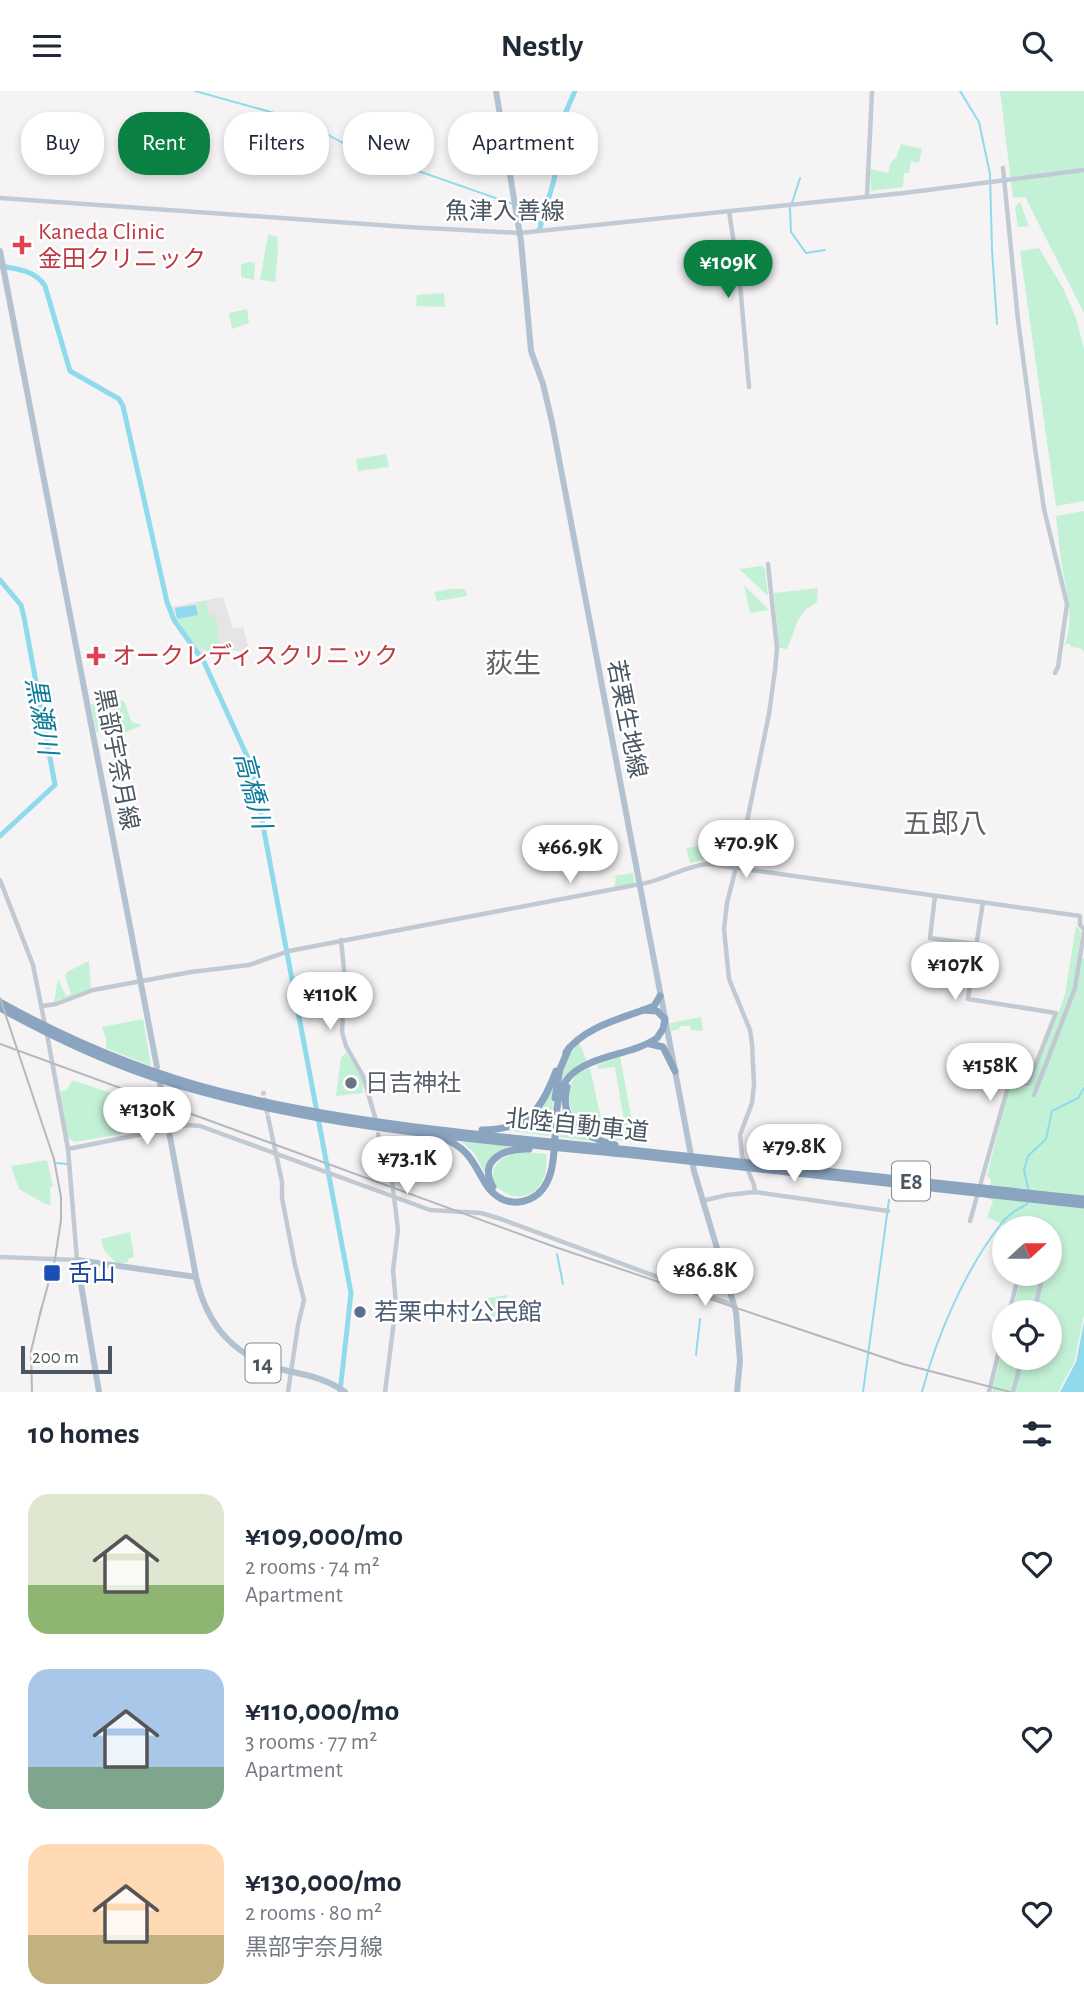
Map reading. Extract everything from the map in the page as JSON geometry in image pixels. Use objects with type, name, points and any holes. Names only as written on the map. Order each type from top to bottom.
[{"type":"highway","points":[[412,1126],[482,1130],[519,1123],[533,1115],[540,1106],[559,1063],[579,1038],[656,1005],[660,996]]},
{"type":"highway","name":"北陸自動車道","points":[[0,1002],[52,1033]]},
{"type":"highway","name":"北陸自動車道","points":[[0,1008],[52,1033],[127,1062],[232,1094],[365,1125],[542,1145]]},
{"type":"highway","points":[[365,1125],[436,1136],[455,1143],[471,1157],[485,1183],[496,1195],[512,1202],[526,1201],[540,1192],[550,1175],[562,1087],[570,1076],[586,1066],[642,1045],[659,1035],[665,1019],[657,1011],[643,1010]]},
{"type":"highway","points":[[642,1045],[658,1044],[663,1047],[675,1071]]},
{"type":"highway","points":[[563,1148],[542,1145],[500,1154],[489,1169],[492,1186],[504,1196],[518,1198],[533,1193],[543,1183],[549,1162],[559,1076],[569,1048]]},
{"type":"highway","points":[[586,1066],[572,1077],[565,1093],[566,1111],[576,1126],[587,1135],[604,1142],[683,1157]]},
{"type":"highway","name":"北陸自動車道","points":[[324,1116],[542,1145]]},
{"type":"highway","name":"北陸自動車道","points":[[563,1148],[683,1157]]},
{"type":"highway","name":"北陸自動車道","points":[[563,1148],[683,1157]]},
{"type":"highway","name":"E8","points":[[683,1157],[1084,1202]]},
{"type":"main road","name":"若栗生地線","points":[[496,91],[520,233],[531,351],[552,422],[660,996],[702,1201],[735,1305],[740,1348],[737,1392]]},
{"type":"main road","points":[[867,196],[872,91]]},
{"type":"main road","name":"魚津入善線","points":[[0,198],[520,233],[1084,170]]},
{"type":"main road","name":"黒部宇奈月線","points":[[0,251],[157,1067]]},
{"type":"main road","name":"14","points":[[160,1083],[196,1277],[202,1303],[212,1321],[232,1343],[257,1361],[324,1380],[345,1392]]},
{"type":"main road","points":[[0,1257],[77,1260],[196,1277]]},
{"type":"main road","points":[[77,1260],[99,1392]]},
{"type":"street","points":[[1003,168],[1007,179],[1018,320],[1039,475],[1044,509],[1067,604],[1055,673]]},
{"type":"street","points":[[729,211],[740,284],[749,387]]},
{"type":"street","points":[[755,1192],[742,1156],[740,1135],[752,1103],[752,1043],[745,1017],[731,989],[723,942],[725,910],[737,867],[769,714],[776,659],[768,564]]},
{"type":"street","points":[[42,1006],[56,1004],[93,990],[191,972],[249,965],[289,951],[341,940],[639,885],[667,878],[696,865],[708,864],[1080,916],[1080,925],[1084,930],[1074,988],[1034,1095]]},
{"type":"street","points":[[0,880],[33,965],[42,1006],[68,1149],[77,1260]]},
{"type":"street","points":[[935,895],[930,938],[975,944]]},
{"type":"street","points":[[970,1221],[1009,1083],[1028,1084],[1056,1013],[968,999],[983,901]]},
{"type":"street","points":[[341,940],[345,979],[342,1032],[351,1057],[363,1076],[374,1117]]},
{"type":"street","points":[[268,1117],[304,1300],[288,1392]]},
{"type":"street","points":[[68,1149],[188,1125],[200,1126],[430,1210],[493,1216],[735,1305]]},
{"type":"street","points":[[378,1134],[384,1154]]},
{"type":"street","points":[[385,1392],[396,1305],[393,1270],[398,1230],[391,1180]]},
{"type":"street","points":[[702,1201],[755,1192],[888,1210]]},
{"type":"street","points":[[989,1392],[994,1370]]},
{"type":"street","points":[[1013,1392],[1019,1370]]},
{"type":"shaded area","points":[[223,597],[233,629],[243,627],[250,653],[224,649],[202,655],[193,645],[171,607]]},
{"type":"green space","points":[[1000,91],[1084,91],[1084,313],[1025,197],[1013,198]]},
{"type":"green space","points":[[901,144],[922,149],[919,163],[911,161],[909,173],[904,173],[903,187],[871,191],[870,169],[888,173]]},
{"type":"green space","points":[[1020,202],[1029,226],[1018,227],[1015,207]]},
{"type":"green space","points":[[268,235],[277,236],[275,282],[260,280]]},
{"type":"green space","points":[[1039,248],[1064,290],[1076,318],[1084,348],[1084,501],[1056,506],[1020,251]]},
{"type":"green space","points":[[255,263],[254,280],[241,277],[241,265]]},
{"type":"green space","points":[[444,293],[445,307],[416,306],[417,295]]},
{"type":"green space","points":[[247,309],[249,323],[232,329],[229,313]]},
{"type":"green space","points":[[386,454],[389,467],[358,471],[356,459]]},
{"type":"green space","points":[[1084,511],[1084,652],[1080,648],[1071,647],[1069,643],[1065,645],[1069,613],[1056,516]]},
{"type":"green space","points":[[762,566],[765,569],[768,596],[739,569]]},
{"type":"green space","points":[[744,585],[769,610],[750,613]]},
{"type":"green space","points":[[818,588],[817,602],[800,617],[787,649],[779,648],[774,593]]},
{"type":"green space","points":[[465,589],[467,596],[437,601],[434,592]]},
{"type":"green space","points":[[205,601],[209,616],[214,614],[220,632],[216,633],[221,649],[210,652],[193,644],[177,619],[199,615],[197,602]]},
{"type":"green space","points":[[108,696],[109,700],[124,701],[132,723],[141,726],[124,733],[125,736],[121,740],[114,730],[96,732],[91,704],[97,703],[97,697]]},
{"type":"green space","points":[[727,841],[720,861],[690,863],[686,848]]},
{"type":"green space","points":[[633,873],[635,884],[614,888],[616,878],[613,876]]},
{"type":"green space","points":[[1076,926],[1081,931],[1078,958],[1084,958],[1084,1315],[1074,1363],[1058,1392],[992,1392],[997,1370],[1062,1370],[1062,1300],[1015,1300],[1019,1286],[1062,1286],[1062,1216],[992,1216],[992,1219],[987,1217],[993,1201],[987,1198],[991,1180],[987,1176],[1010,1084],[1029,1087],[1065,994]]},
{"type":"green space","points":[[89,961],[91,989],[54,1002],[58,979],[66,996],[71,994],[65,976],[67,972]]},
{"type":"green space","points":[[701,1017],[703,1031],[691,1030],[690,1026],[680,1026],[679,1029],[671,1031],[670,1023]]},
{"type":"green space","points":[[143,1019],[151,1066],[106,1048],[102,1027]]},
{"type":"green space","points":[[579,1043],[587,1061],[560,1089],[566,1059]]},
{"type":"green space","points":[[346,1052],[362,1077],[363,1093],[336,1096],[341,1058]]},
{"type":"green space","points":[[620,1056],[636,1143],[592,1133],[580,1124],[570,1106],[570,1087],[574,1078],[590,1068],[603,1128],[618,1127],[618,1123],[624,1122],[615,1067],[598,1069],[597,1065]]},
{"type":"green space","points":[[556,1079],[549,1136],[504,1130],[524,1123],[538,1112]]},
{"type":"green space","points":[[72,1081],[156,1109],[158,1125],[156,1128],[75,1142],[68,1138],[60,1092],[67,1090]]},
{"type":"green space","points":[[564,1095],[566,1115],[597,1142],[558,1137]]},
{"type":"green space","points":[[462,1142],[509,1145],[495,1155],[486,1175],[474,1153]]},
{"type":"green space","points":[[521,1152],[547,1154],[546,1172],[534,1191],[527,1195],[513,1196],[499,1189],[493,1182],[494,1169],[509,1155]]},
{"type":"green space","points":[[47,1160],[53,1187],[50,1187],[51,1205],[19,1189],[11,1166]]},
{"type":"green space","points":[[130,1232],[134,1257],[128,1259],[128,1262],[117,1264],[104,1250],[101,1239]]},
{"type":"green space","points":[[507,1295],[507,1306],[496,1307],[496,1317],[488,1315],[488,1298]]},
{"type":"water","points":[[196,605],[198,615],[177,619],[175,608]]},
{"type":"water","points":[[1084,1322],[1084,1392],[1060,1392],[1076,1362]]},
{"type":"waterway","points":[[195,91],[285,116],[316,128],[352,148],[513,204]]},
{"type":"waterway","points":[[540,228],[554,180],[564,116],[575,91]]},
{"type":"waterway","points":[[960,91],[979,122],[990,174],[997,324]]},
{"type":"waterway","points":[[792,203],[800,178]]},
{"type":"waterway","points":[[518,206],[536,217],[540,225]]},
{"type":"waterway","points":[[790,208],[791,232],[806,253],[825,250]]},
{"type":"waterway","name":"高橋川","points":[[0,266],[25,271],[41,281],[45,286],[70,371],[119,399],[123,406],[167,602],[174,620],[204,662],[252,767],[351,1293],[340,1392]]},
{"type":"waterway","name":"黒瀬川","points":[[0,580],[21,605],[55,785],[0,836]]},
{"type":"waterway","points":[[1029,1192],[1024,1170],[1028,1156],[1046,1139],[1052,1111],[1078,1098],[1084,1088]]},
{"type":"waterway","points":[[56,1163],[67,1164]]},
{"type":"waterway","points":[[863,1392],[889,1200]]},
{"type":"waterway","points":[[922,1392],[944,1326],[964,1282],[1003,1221],[1028,1201]]},
{"type":"waterway","points":[[557,1254],[563,1284]]},
{"type":"waterway","points":[[696,1355],[700,1319]]},
{"type":"tunnel","points":[[263,1091],[268,1117]]},
{"type":"tunnel","points":[[384,1154],[392,1180]]},
{"type":"railway","points":[[0,998],[54,1159],[61,1197],[61,1220],[55,1259],[40,1314]]},
{"type":"railway","points":[[0,1044],[555,1247],[903,1364],[1010,1392]]},
{"type":"railway","points":[[32,1392],[31,1351],[42,1306]]},
{"type":"place","name":"Kaneda Clinic 金田クリニック","points":[[22,245]]},
{"type":"place","name":"オークレディスクリニック","points":[[96,656]]},
{"type":"place","name":"日吉神社","points":[[351,1083]]},
{"type":"place","name":"舌山","points":[[52,1273]]},
{"type":"place","name":"若栗中村公民館","points":[[360,1312]]},
{"type":"district","name":"荻生","points":[[513,663]]},
{"type":"district","name":"五郎八","points":[[945,823]]}]
